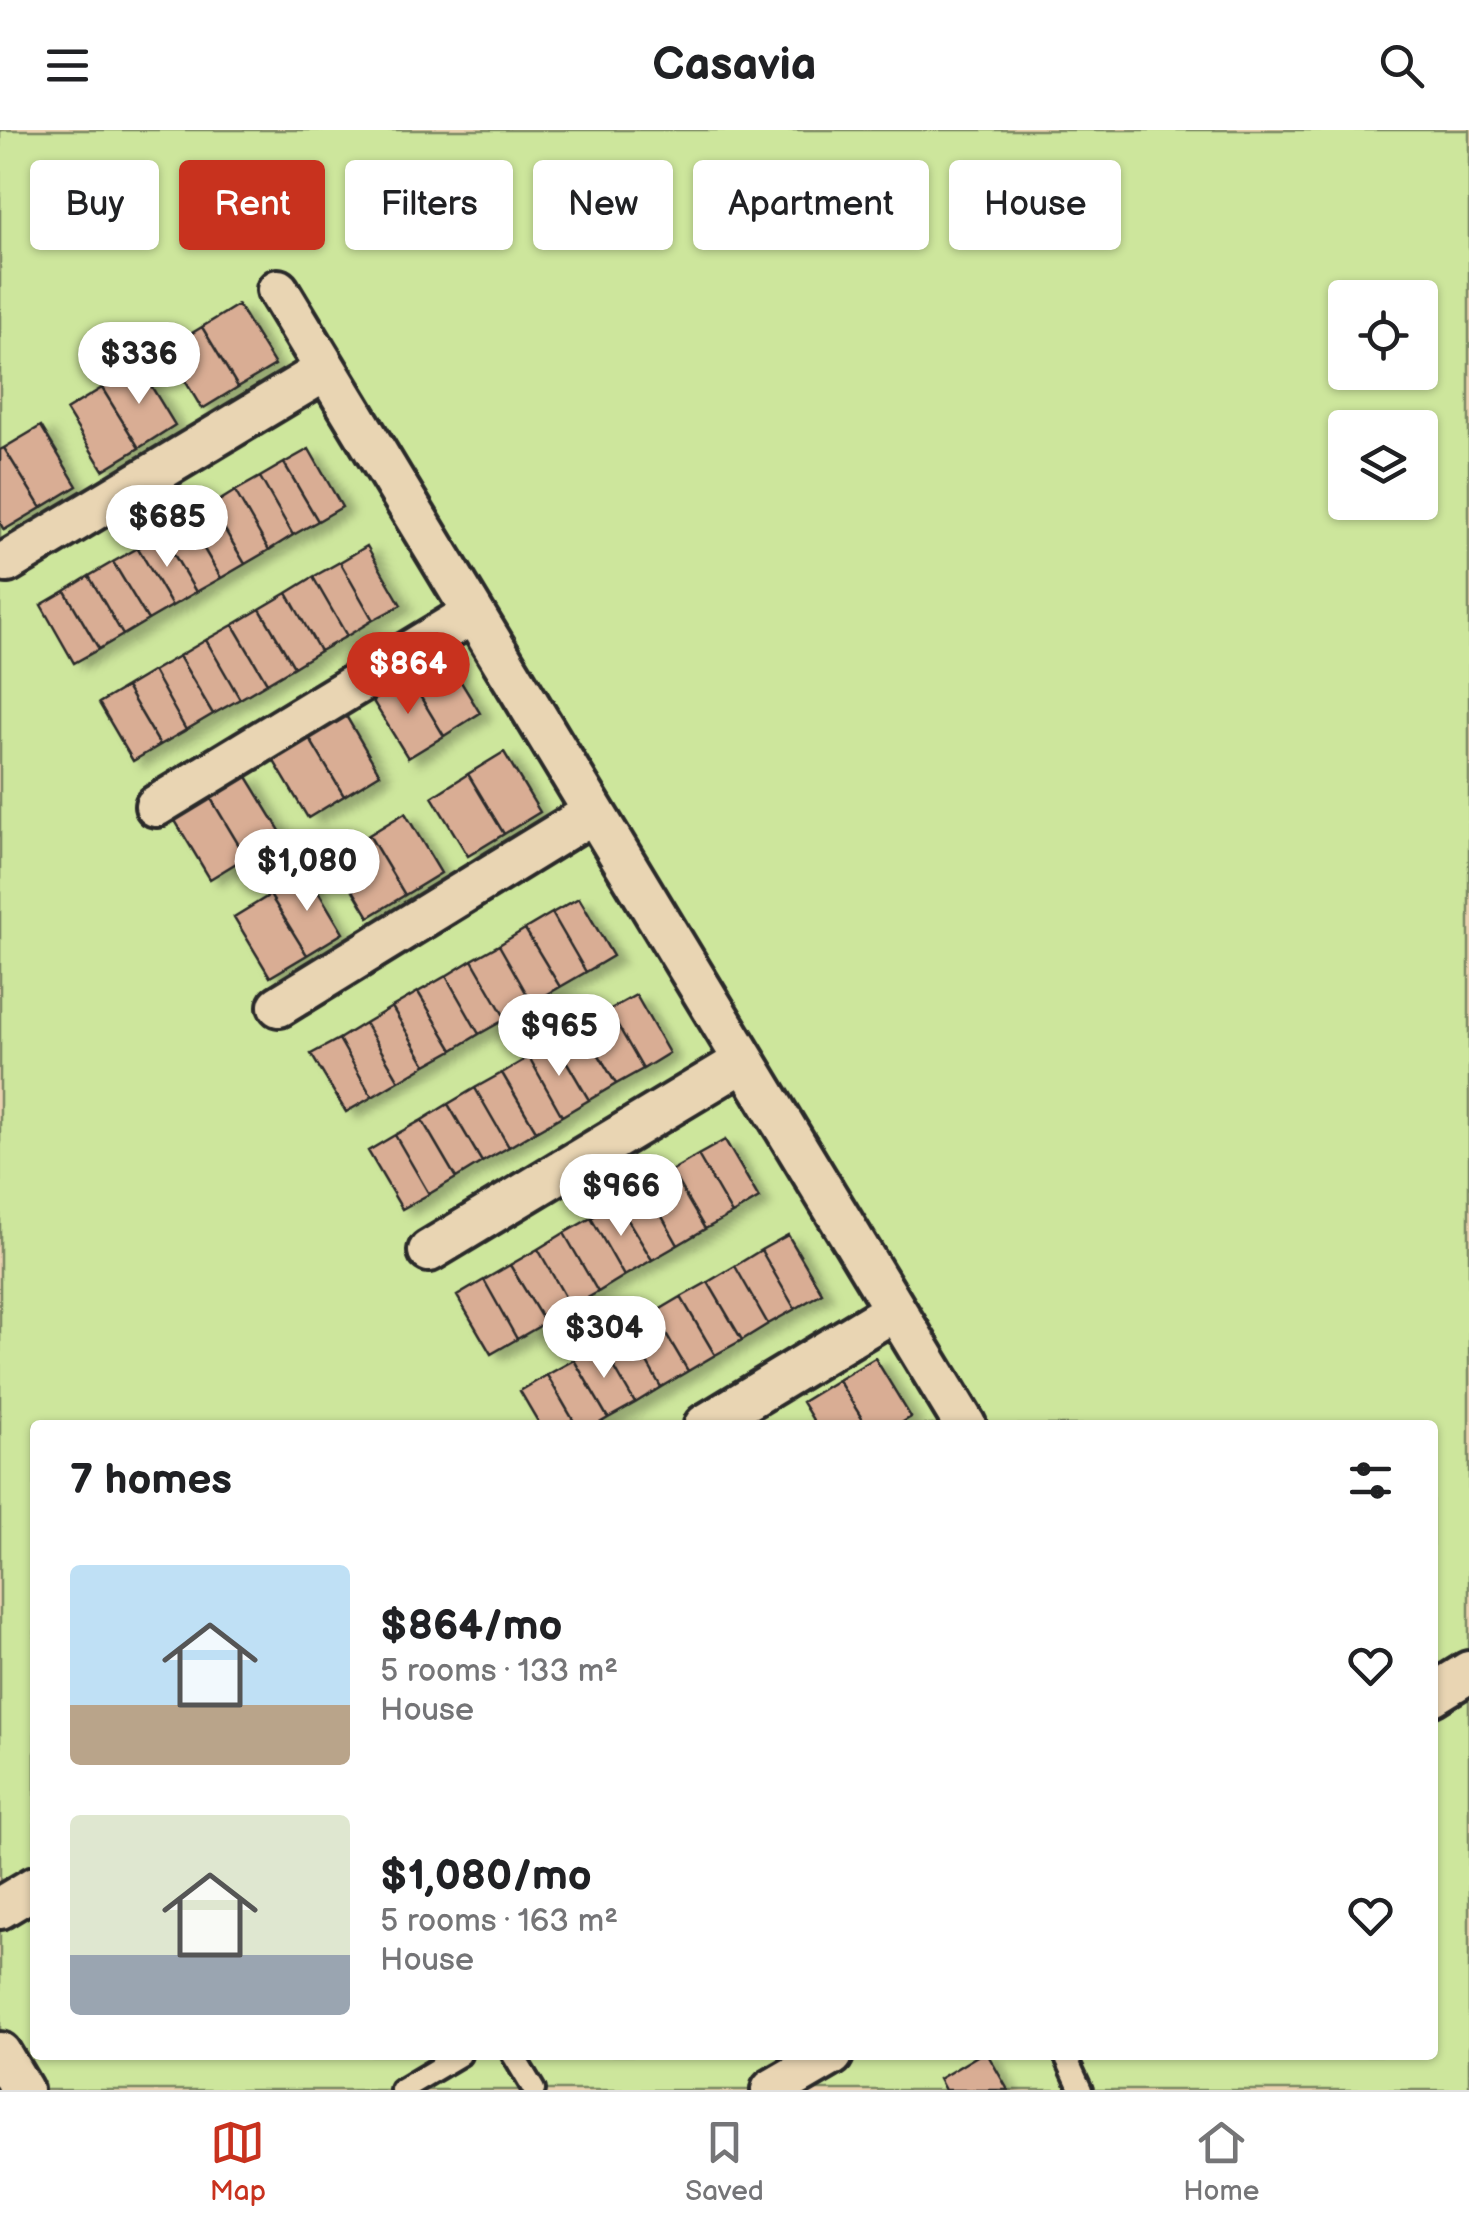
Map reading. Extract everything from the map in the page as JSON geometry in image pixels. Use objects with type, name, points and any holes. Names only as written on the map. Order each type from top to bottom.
[{"type":"street","points":[[278,290],[962,1420]]},
{"type":"street","points":[[7,562],[326,370]]},
{"type":"street","points":[[156,806],[473,613]]},
{"type":"street","points":[[279,1006],[594,812]]},
{"type":"street","points":[[429,1251],[744,1061]]},
{"type":"street","points":[[714,1420],[895,1310]]},
{"type":"street","points":[[1438,1691],[1469,1672]]},
{"type":"street","points":[[0,1908],[30,1890]]},
{"type":"street","points":[[0,2052],[22,2090]]},
{"type":"street","points":[[772,2090],[823,2060]]},
{"type":"lane","points":[[400,2090],[451,2060]]},
{"type":"lane","points":[[516,2060],[534,2090]]},
{"type":"lane","points":[[1066,2060],[1081,2090]]},
{"type":"green space","points":[[0,130],[1469,130],[1469,2090],[0,2090]]},
{"type":"building","points":[[238,305],[275,365],[238,387],[202,327]]},
{"type":"building","points":[[202,327],[238,387],[202,409],[166,349]]},
{"type":"building","points":[[139,366],[175,425],[139,448],[102,388]]},
{"type":"building","points":[[102,388],[139,448],[103,470],[66,410]]},
{"type":"building","points":[[41,426],[77,486],[41,508],[4,448]]},
{"type":"building","points":[[4,448],[41,508],[4,530],[0,523],[0,450]]},
{"type":"building","points":[[309,449],[342,507],[318,521],[284,463]]},
{"type":"building","points":[[284,463],[318,521],[293,535],[260,477]]},
{"type":"building","points":[[260,477],[293,535],[269,550],[235,491]]},
{"type":"building","points":[[235,491],[269,550],[245,564],[211,506]]},
{"type":"building","points":[[211,506],[245,564],[221,578],[187,520]]},
{"type":"building","points":[[187,520],[221,578],[196,592],[162,534]]},
{"type":"building","points":[[162,534],[196,592],[172,606],[138,548]]},
{"type":"building","points":[[367,546],[401,605],[373,620],[340,562]]},
{"type":"building","points":[[138,548],[172,606],[148,620],[113,562]]},
{"type":"building","points":[[113,562],[148,620],[123,635],[89,576]]},
{"type":"building","points":[[340,562],[373,620],[347,636],[313,577]]},
{"type":"building","points":[[89,576],[123,635],[99,649],[65,591]]},
{"type":"building","points":[[313,577],[347,636],[320,651],[287,593]]},
{"type":"building","points":[[65,591],[99,649],[74,663],[41,605]]},
{"type":"building","points":[[287,593],[320,651],[294,667],[260,609]]},
{"type":"building","points":[[260,609],[294,667],[267,683],[233,625]]},
{"type":"building","points":[[233,625],[267,683],[240,699],[206,640]]},
{"type":"building","points":[[206,640],[240,699],[213,714],[179,656]]},
{"type":"building","points":[[444,654],[480,713],[444,736],[408,676]]},
{"type":"building","points":[[179,656],[213,714],[186,730],[153,671]]},
{"type":"building","points":[[153,671],[186,730],[160,745],[126,687]]},
{"type":"building","points":[[408,676],[444,736],[408,758],[371,698]]},
{"type":"building","points":[[126,687],[160,745],[133,761],[99,703]]},
{"type":"building","points":[[345,714],[380,774],[344,796],[308,736]]},
{"type":"building","points":[[308,736],[344,796],[308,818],[272,758]]},
{"type":"building","points":[[504,752],[540,812],[504,834],[468,774]]},
{"type":"building","points":[[468,774],[504,834],[468,856],[432,797]]},
{"type":"building","points":[[246,775],[282,834],[246,857],[210,797]]},
{"type":"building","points":[[210,797],[246,857],[210,879],[174,819]]},
{"type":"building","points":[[405,813],[441,873],[405,895],[369,835]]},
{"type":"building","points":[[369,835],[405,895],[369,917],[333,857]]},
{"type":"building","points":[[307,873],[343,933],[307,955],[270,895]]},
{"type":"building","points":[[270,895],[307,955],[270,977],[234,917]]},
{"type":"building","points":[[579,898],[613,956],[586,972],[552,913]]},
{"type":"building","points":[[552,913],[586,972],[560,987],[525,929]]},
{"type":"building","points":[[525,929],[560,987],[532,1003],[499,945]]},
{"type":"building","points":[[499,945],[532,1003],[506,1019],[472,960]]},
{"type":"building","points":[[472,960],[506,1019],[479,1034],[446,976]]},
{"type":"building","points":[[446,976],[479,1034],[453,1050],[418,992]]},
{"type":"building","points":[[418,992],[453,1050],[426,1065],[392,1007]]},
{"type":"building","points":[[636,995],[669,1053],[643,1069],[609,1010]]},
{"type":"building","points":[[392,1007],[426,1065],[399,1081],[365,1023]]},
{"type":"building","points":[[609,1010],[643,1069],[616,1084],[582,1026]]},
{"type":"building","points":[[365,1023],[399,1081],[372,1097],[339,1039]]},
{"type":"building","points":[[582,1026],[616,1084],[589,1100],[555,1042]]},
{"type":"building","points":[[339,1039],[372,1097],[346,1112],[311,1054]]},
{"type":"building","points":[[555,1042],[589,1100],[562,1116],[529,1057]]},
{"type":"building","points":[[529,1057],[562,1116],[536,1131],[502,1073]]},
{"type":"building","points":[[502,1073],[536,1131],[509,1147],[475,1088]]},
{"type":"building","points":[[475,1088],[509,1147],[482,1162],[448,1104]]},
{"type":"building","points":[[448,1104],[482,1162],[456,1178],[422,1120]]},
{"type":"building","points":[[422,1120],[456,1178],[429,1194],[395,1135]]},
{"type":"building","points":[[395,1135],[429,1194],[402,1209],[368,1151]]},
{"type":"building","points":[[725,1140],[759,1198],[732,1214],[698,1155]]},
{"type":"building","points":[[698,1155],[732,1214],[705,1229],[671,1171]]},
{"type":"building","points":[[671,1171],[705,1229],[678,1245],[645,1186]]},
{"type":"building","points":[[645,1186],[678,1245],[652,1260],[617,1202]]},
{"type":"building","points":[[617,1202],[652,1260],[624,1276],[591,1218]]},
{"type":"building","points":[[591,1218],[624,1276],[598,1292],[564,1233]]},
{"type":"building","points":[[564,1233],[598,1292],[571,1307],[538,1249]]},
{"type":"building","points":[[788,1235],[822,1293],[795,1309],[761,1250]]},
{"type":"building","points":[[538,1249],[571,1307],[545,1323],[510,1265]]},
{"type":"building","points":[[761,1250],[795,1309],[768,1324],[735,1266]]},
{"type":"building","points":[[510,1265],[545,1323],[517,1339],[484,1280]]},
{"type":"building","points":[[735,1266],[768,1324],[742,1340],[708,1282]]},
{"type":"building","points":[[484,1280],[517,1339],[491,1354],[457,1296]]},
{"type":"building","points":[[708,1282],[742,1340],[715,1355],[681,1297]]},
{"type":"building","points":[[681,1297],[715,1355],[688,1371],[654,1313]]},
{"type":"building","points":[[654,1313],[688,1371],[661,1387],[628,1329]]},
{"type":"building","points":[[628,1329],[661,1387],[635,1403],[601,1344]]},
{"type":"building","points":[[601,1344],[635,1403],[608,1418],[574,1360]]},
{"type":"building","points":[[875,1358],[911,1417],[863,1420],[838,1380]]},
{"type":"building","points":[[574,1360],[608,1418],[573,1420],[547,1375]]},
{"type":"building","points":[[547,1375],[573,1420],[537,1420],[520,1391]]},
{"type":"building","points":[[838,1380],[863,1420],[813,1420],[802,1402]]},
{"type":"building","points":[[971,2060],[991,2060],[1008,2090],[945,2090],[939,2079]]}]
